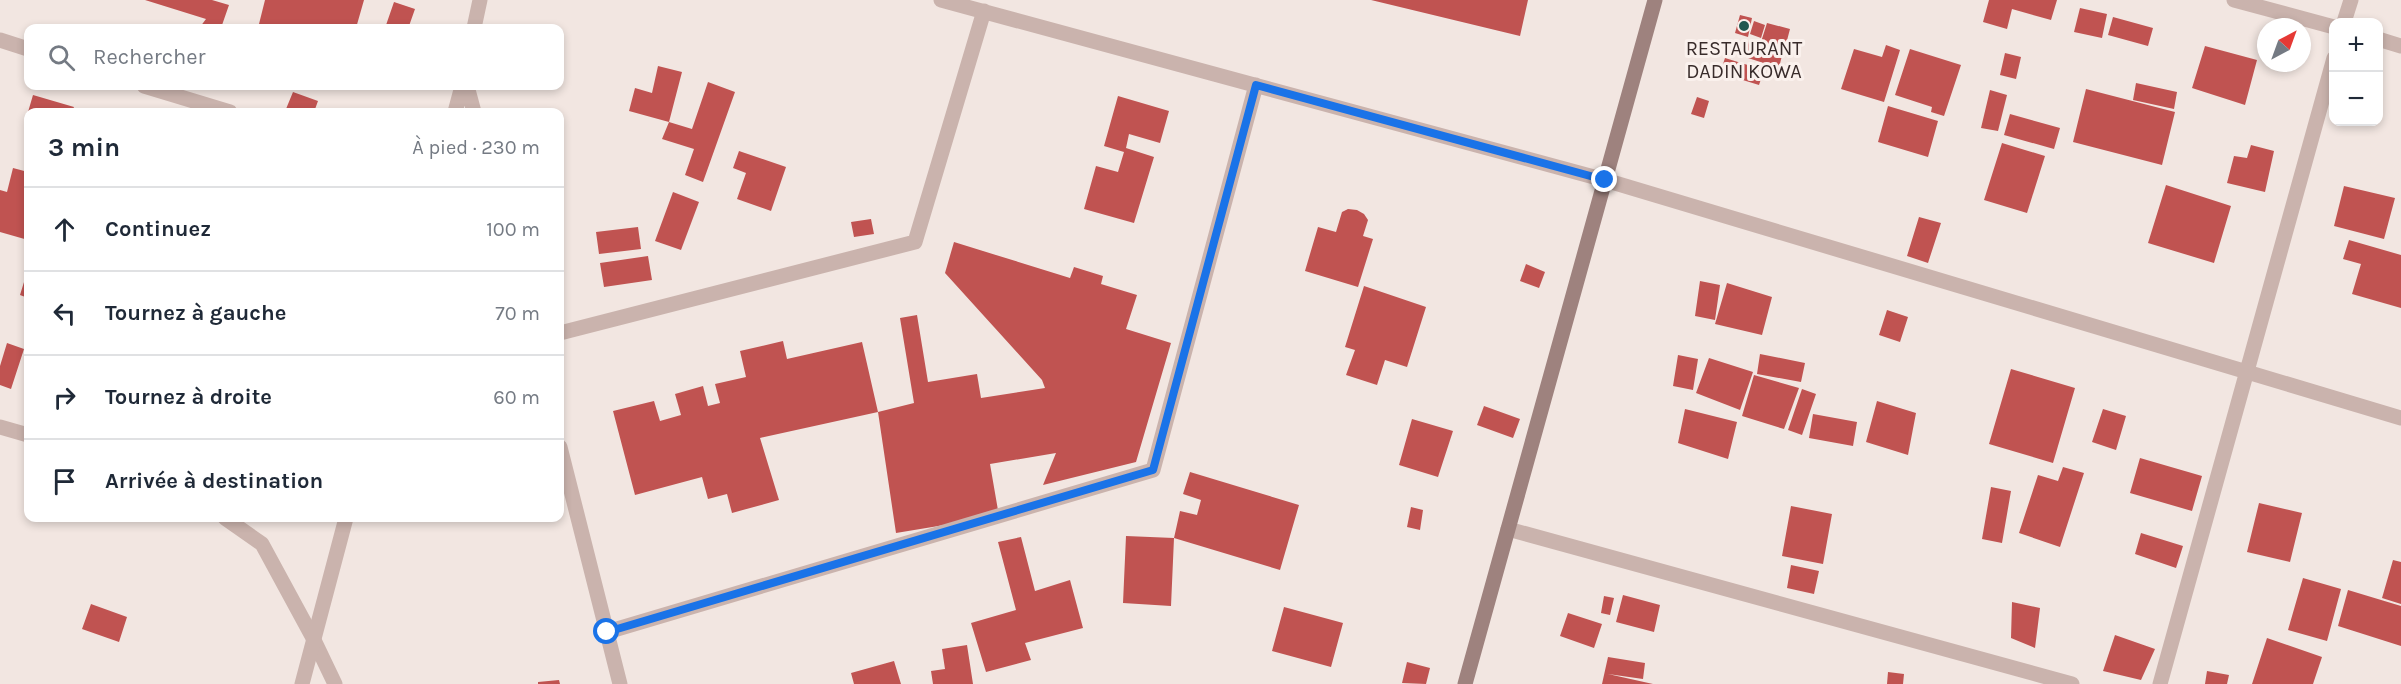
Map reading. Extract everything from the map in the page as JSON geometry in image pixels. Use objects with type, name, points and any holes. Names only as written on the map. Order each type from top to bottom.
[{"type":"street","points":[[475,24],[480,0]]},
{"type":"street","points":[[941,0],[1605,180],[2401,418]]},
{"type":"street","points":[[1465,684],[1655,0]]},
{"type":"street","points":[[2234,0],[2329,26]]},
{"type":"street","points":[[2345,18],[2350,0]]},
{"type":"street","points":[[564,332],[915,242],[984,10]]},
{"type":"street","points":[[0,40],[24,48]]},
{"type":"street","points":[[2383,40],[2401,46]]},
{"type":"street","points":[[2160,684],[2330,72]]},
{"type":"street","points":[[607,632],[1153,470],[1256,85]]},
{"type":"street","points":[[157,90],[217,108]]},
{"type":"street","points":[[456,108],[461,90]]},
{"type":"street","points":[[468,90],[473,108]]},
{"type":"street","points":[[0,427],[24,434]]},
{"type":"street","points":[[564,463],[620,684]]},
{"type":"street","points":[[231,522],[262,544],[335,684]]},
{"type":"street","points":[[302,684],[345,522]]},
{"type":"street","points":[[1508,529],[2072,684]]},
{"type":"building","points":[[145,0],[212,0],[229,5],[222,24],[202,24],[206,19]]},
{"type":"building","points":[[265,0],[364,0],[357,24],[259,24]]},
{"type":"building","points":[[1371,0],[1528,0],[1520,36]]},
{"type":"building","points":[[1989,0],[2057,0],[2051,20],[2012,9],[2007,29],[1983,22]]},
{"type":"building","points":[[394,2],[415,9],[410,24],[386,24]]},
{"type":"building","points":[[2080,8],[2107,14],[2102,38],[2074,32]]},
{"type":"building","name":"RESTAURANT DADIN KOWA","points":[[1740,15],[1752,18],[1748,37],[1735,33]]},
{"type":"building","points":[[2113,17],[2153,28],[2148,46],[2108,35]]},
{"type":"building","points":[[1754,21],[1765,25],[1761,38],[1750,34]]},
{"type":"building","points":[[1767,23],[1790,29],[1785,48],[1761,42]]},
{"type":"building","points":[[1749,41],[1783,51],[1779,68],[1745,57]]},
{"type":"building","points":[[1886,45],[1900,50],[1884,102],[1841,89],[1854,49],[1882,57]]},
{"type":"building","points":[[2205,46],[2257,60],[2245,105],[2192,88]]},
{"type":"building","points":[[1910,49],[1961,65],[1944,116],[1931,112],[1932,107],[1895,95]]},
{"type":"building","points":[[2005,53],[2021,57],[2016,79],[2000,75]]},
{"type":"building","points":[[1725,58],[1764,70],[1759,85],[1720,73]]},
{"type":"building","points":[[658,66],[682,72],[669,122],[629,111],[635,88],[652,93]]},
{"type":"building","points":[[708,82],[735,92],[703,182],[685,175],[694,149],[662,139],[669,122],[692,129]]},
{"type":"building","points":[[2136,83],[2177,92],[2174,109],[2133,100]]},
{"type":"building","points":[[2086,89],[2175,112],[2162,165],[2073,142]]},
{"type":"building","points":[[1990,90],[2007,95],[1998,131],[1981,128]]},
{"type":"building","points":[[293,92],[318,101],[315,108],[286,108]]},
{"type":"building","points":[[33,95],[74,107],[74,108],[29,108]]},
{"type":"building","points":[[1118,96],[1169,111],[1160,143],[1129,134],[1126,148],[1154,157],[1134,223],[1084,209],[1096,166],[1118,172],[1124,152],[1104,146]]},
{"type":"building","points":[[1697,97],[1709,101],[1704,118],[1691,114]]},
{"type":"building","points":[[1888,106],[1938,121],[1928,157],[1878,142]]},
{"type":"building","points":[[2010,114],[2060,128],[2054,149],[2004,135]]},
{"type":"building","points":[[2002,143],[2045,156],[2027,213],[1984,200]]},
{"type":"building","points":[[2251,145],[2274,151],[2265,192],[2227,183],[2234,156],[2247,158]]},
{"type":"building","points":[[739,151],[786,167],[771,211],[737,199],[746,173],[733,168]]},
{"type":"building","points":[[13,168],[24,171],[24,239],[0,232],[0,190],[7,192]]},
{"type":"building","points":[[2166,185],[2231,206],[2214,263],[2148,243]]},
{"type":"building","points":[[2344,186],[2395,198],[2384,239],[2334,226]]},
{"type":"building","points":[[673,192],[699,202],[681,250],[655,241]]},
{"type":"building","points":[[1348,209],[1364,214],[1368,220],[1363,236],[1373,239],[1358,287],[1305,271],[1318,227],[1336,232],[1342,212]]},
{"type":"building","points":[[1919,217],[1941,223],[1928,263],[1907,256]]},
{"type":"building","points":[[871,219],[874,234],[854,237],[851,222]]},
{"type":"building","points":[[638,227],[641,249],[599,254],[596,232]]},
{"type":"building","points":[[2349,240],[2401,255],[2401,308],[2352,294],[2361,264],[2343,259]]},
{"type":"building","points":[[954,242],[1070,278],[1074,267],[1103,276],[1101,284],[1137,295],[1126,329],[1171,343],[1136,462],[1043,485],[1056,453],[990,464],[999,516],[896,533],[878,412],[914,403],[900,318],[917,315],[928,382],[977,374],[981,398],[1045,388],[1042,380],[945,273]]},
{"type":"building","points":[[648,256],[652,280],[604,287],[600,263]]},
{"type":"building","points":[[1526,264],[1545,272],[1539,288],[1520,281]]},
{"type":"building","points":[[1700,281],[1720,285],[1715,320],[1695,316]]},
{"type":"building","points":[[24,282],[24,296],[20,295]]},
{"type":"building","points":[[1727,283],[1772,297],[1762,335],[1715,324]]},
{"type":"building","points":[[1364,286],[1426,307],[1407,367],[1385,360],[1377,385],[1346,375],[1355,350],[1345,347]]},
{"type":"building","points":[[1887,310],[1908,317],[1900,342],[1879,335]]},
{"type":"building","points":[[783,341],[787,359],[862,342],[878,412],[760,438],[779,500],[732,513],[727,494],[708,499],[702,477],[635,495],[613,411],[654,401],[660,421],[681,415],[675,394],[703,386],[708,406],[720,403],[715,384],[746,377],[740,351]]},
{"type":"building","points":[[7,343],[24,349],[11,389],[0,385],[0,366]]},
{"type":"building","points":[[1760,354],[1805,363],[1801,382],[1757,374]]},
{"type":"building","points":[[1678,355],[1698,359],[1693,390],[1673,386]]},
{"type":"building","points":[[1709,358],[1753,372],[1740,410],[1696,393]]},
{"type":"building","points":[[2011,369],[2075,388],[2053,463],[1989,444]]},
{"type":"building","points":[[1754,375],[1799,388],[1784,429],[1742,416]]},
{"type":"building","points":[[1802,389],[1816,394],[1802,435],[1788,430]]},
{"type":"building","points":[[1877,401],[1916,413],[1908,455],[1866,442]]},
{"type":"building","points":[[1484,406],[1520,419],[1513,438],[1477,425]]},
{"type":"building","points":[[1685,409],[1737,422],[1728,459],[1678,443]]},
{"type":"building","points":[[2103,409],[2126,416],[2116,450],[2092,442]]},
{"type":"building","points":[[1813,414],[1857,422],[1853,446],[1809,438]]},
{"type":"building","points":[[1412,419],[1453,431],[1438,477],[1399,465]]},
{"type":"building","points":[[2140,458],[2202,476],[2192,511],[2130,493]]},
{"type":"building","points":[[2063,467],[2084,473],[2060,547],[2019,533],[2038,475],[2058,481]]},
{"type":"building","points":[[1190,472],[1299,505],[1280,570],[1174,538],[1180,511],[1197,515],[1201,500],[1183,494]]},
{"type":"building","points":[[1991,487],[2011,491],[2002,543],[1982,539]]},
{"type":"building","points":[[2259,503],[2302,513],[2290,562],[2247,552]]},
{"type":"building","points":[[1791,506],[1832,514],[1823,564],[1782,556]]},
{"type":"building","points":[[1411,507],[1423,510],[1420,530],[1407,527]]},
{"type":"building","points":[[2141,533],[2183,546],[2176,568],[2135,554]]},
{"type":"building","points":[[1126,536],[1174,538],[1171,606],[1123,603]]},
{"type":"building","points":[[1021,537],[1035,591],[1070,580],[1083,628],[1025,643],[1031,660],[986,672],[971,623],[1016,610],[998,542]]},
{"type":"building","points":[[2393,560],[2401,562],[2401,604],[2382,598]]},
{"type":"building","points":[[1791,565],[1819,571],[1814,594],[1787,588]]},
{"type":"building","points":[[2303,578],[2341,589],[2327,641],[2288,630]]},
{"type":"building","points":[[2348,590],[2401,606],[2401,646],[2338,626]]},
{"type":"building","points":[[1623,595],[1660,605],[1654,632],[1616,622]]},
{"type":"building","points":[[1604,596],[1614,598],[1610,615],[1601,613]]},
{"type":"building","points":[[2012,602],[2040,608],[2035,648],[2011,638]]},
{"type":"building","points":[[91,604],[127,617],[119,642],[82,629]]},
{"type":"building","points":[[1284,607],[1343,623],[1331,667],[1272,651]]},
{"type":"building","points":[[1568,613],[1602,624],[1594,648],[1560,636]]},
{"type":"building","points":[[2115,635],[2155,649],[2141,680],[2103,671]]},
{"type":"building","points":[[2267,638],[2322,657],[2313,684],[2252,684]]},
{"type":"building","points":[[967,645],[973,684],[933,684],[931,671],[945,669],[942,649]]},
{"type":"building","points":[[1608,657],[1645,663],[1643,679],[1608,674],[1653,684],[1602,684]]},
{"type":"building","points":[[894,661],[901,684],[854,684],[851,673]]},
{"type":"building","points":[[1407,662],[1430,668],[1426,684],[1402,683]]},
{"type":"building","points":[[2207,671],[2229,675],[2227,684],[2205,684]]},
{"type":"building","points":[[1888,672],[1904,674],[1903,684],[1887,684]]},
{"type":"building","points":[[559,680],[560,684],[538,684],[538,682]]},
{"type":"place","name":"RESTAURANT DADIN KOWA","points":[[1744,26]]},
{"type":"route","points":[[607,632],[1153,470],[1256,85],[1605,180]]}]
